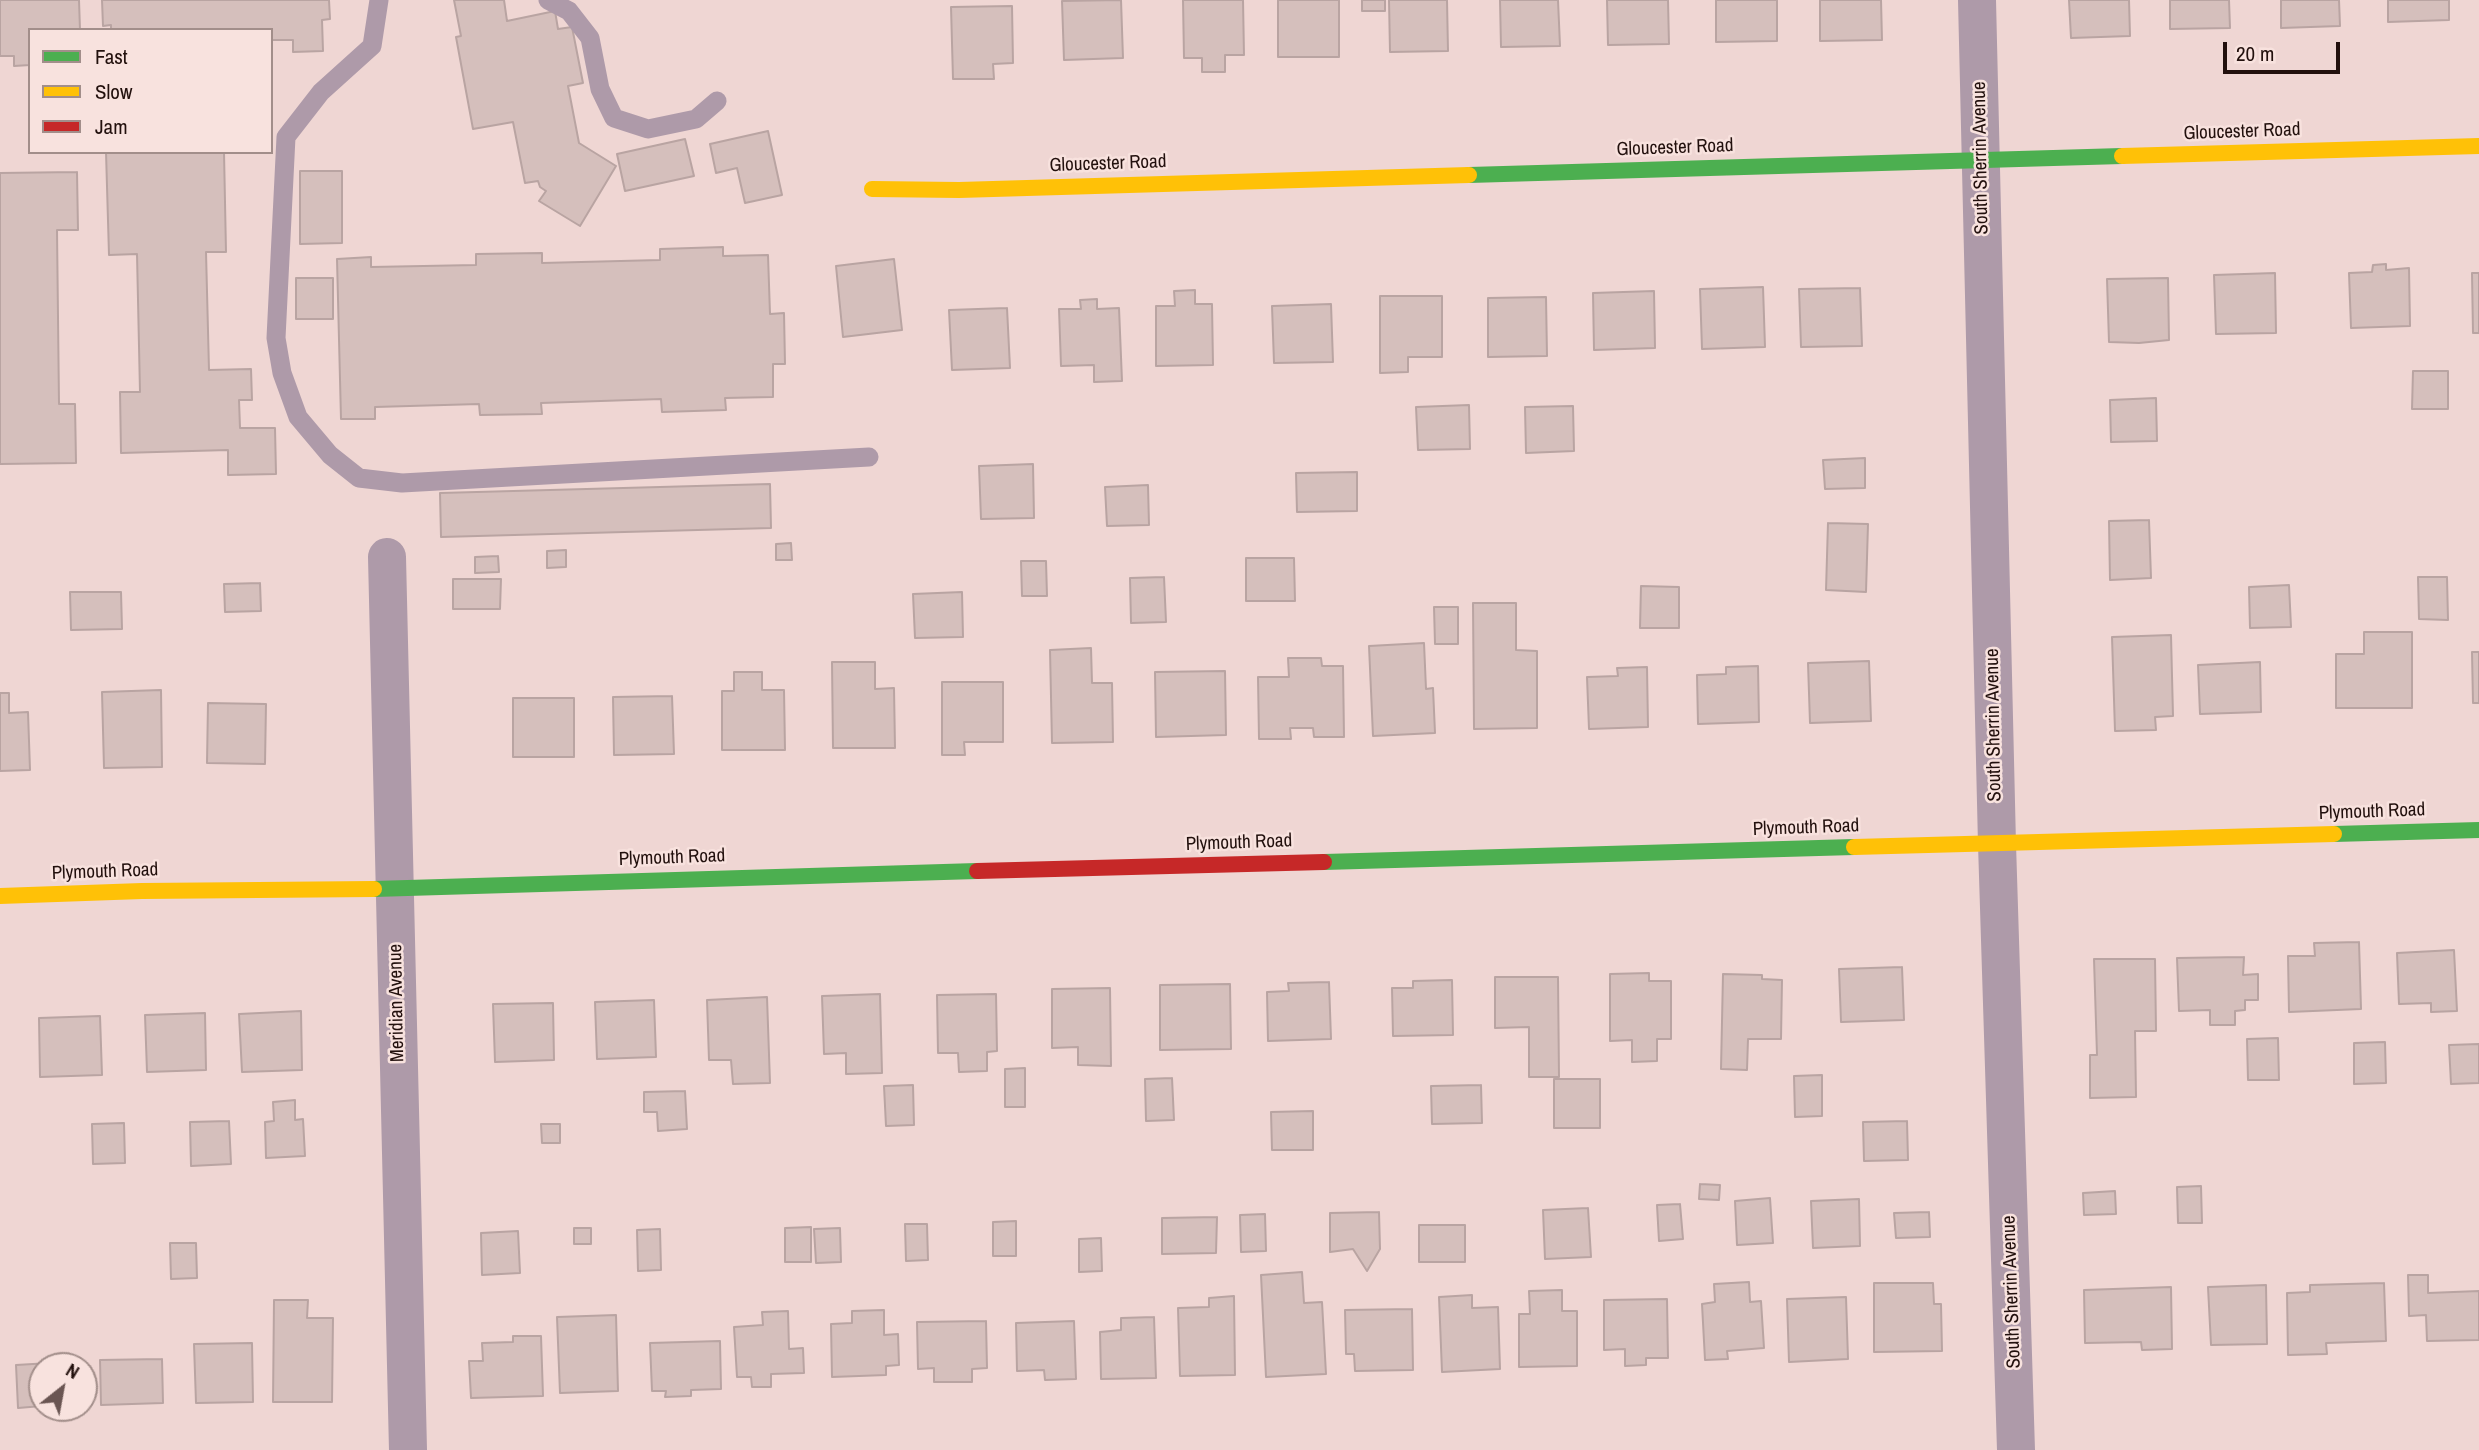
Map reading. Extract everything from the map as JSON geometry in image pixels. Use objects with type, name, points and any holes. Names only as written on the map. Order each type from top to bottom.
[{"type":"street","name":"South Sherrin Avenue","points":[[1977,0],[1997,844],[2016,1450]]},
{"type":"street","name":"Gloucester Road","points":[[872,189],[988,189],[2479,146]]},
{"type":"street","name":"Meridian Avenue","points":[[387,557],[408,1450]]},
{"type":"street","name":"Plymouth Road","points":[[0,896],[142,891],[394,889],[601,881],[2479,830]]},
{"type":"lane","points":[[379,0],[372,46],[321,92],[286,137],[276,338],[282,373],[298,417],[330,455],[359,478],[402,483],[869,457]]},
{"type":"lane","points":[[548,0],[569,11],[590,38],[600,89],[614,118],[648,129],[696,119],[717,101]]},
{"type":"building","points":[[0,0],[79,0],[80,28],[28,28],[28,65],[14,66],[14,56],[0,56]]},
{"type":"building","points":[[102,0],[329,0],[330,19],[322,20],[323,51],[293,52],[293,40],[273,40],[273,28],[103,26]]},
{"type":"building","points":[[454,0],[504,0],[507,21],[555,11],[558,29],[572,27],[583,83],[568,86],[579,143],[616,166],[580,226],[539,201],[546,191],[540,187],[538,181],[525,183],[513,122],[473,129],[456,37],[461,36]]},
{"type":"building","points":[[1121,0],[1123,58],[1064,60],[1062,1]]},
{"type":"building","points":[[1183,0],[1243,0],[1244,55],[1225,55],[1225,72],[1202,72],[1202,58],[1184,58]]},
{"type":"building","points":[[1278,0],[1339,0],[1339,57],[1278,57]]},
{"type":"building","points":[[1362,0],[1385,0],[1385,11],[1362,11]]},
{"type":"building","points":[[1389,0],[1447,0],[1448,51],[1390,52]]},
{"type":"building","points":[[1500,0],[1558,0],[1560,46],[1501,47]]},
{"type":"building","points":[[1607,0],[1668,0],[1669,44],[1608,45]]},
{"type":"building","points":[[1716,0],[1777,0],[1777,41],[1716,42]]},
{"type":"building","points":[[1820,0],[1881,0],[1882,40],[1820,41]]},
{"type":"building","points":[[2069,0],[2129,0],[2130,36],[2071,38]]},
{"type":"building","points":[[2170,0],[2229,0],[2230,28],[2170,29]]},
{"type":"building","points":[[2281,0],[2339,0],[2340,26],[2281,28]]},
{"type":"building","points":[[2388,0],[2449,0],[2449,20],[2388,22]]},
{"type":"building","points":[[1012,6],[1013,63],[993,64],[994,79],[953,79],[951,7]]},
{"type":"building","points":[[768,131],[782,195],[745,203],[737,168],[716,173],[710,144]]},
{"type":"building","points":[[685,139],[694,176],[625,191],[617,154]]},
{"type":"building","points":[[106,154],[224,154],[226,252],[206,252],[209,370],[251,369],[252,400],[239,400],[240,428],[275,428],[276,474],[228,475],[228,450],[121,453],[120,392],[140,392],[137,254],[109,255]]},
{"type":"building","points":[[300,171],[342,171],[342,243],[300,244]]},
{"type":"building","points":[[77,172],[78,230],[57,230],[59,404],[75,404],[76,463],[0,464],[0,173]]},
{"type":"building","points":[[723,247],[723,256],[768,255],[770,314],[784,313],[785,364],[773,364],[773,397],[725,398],[726,410],[662,412],[661,399],[541,403],[542,414],[480,415],[479,404],[375,407],[375,419],[341,419],[337,259],[371,257],[371,267],[476,265],[476,254],[542,253],[542,263],[660,260],[660,249]]},
{"type":"building","points":[[894,259],[902,330],[843,337],[836,266]]},
{"type":"building","points":[[2386,264],[2386,270],[2409,268],[2410,326],[2351,328],[2349,273],[2372,272],[2373,265]]},
{"type":"building","points":[[2275,273],[2276,333],[2216,334],[2214,275]]},
{"type":"building","points":[[2472,273],[2479,273],[2479,333],[2473,333]]},
{"type":"building","points":[[296,278],[333,278],[333,319],[296,319]]},
{"type":"building","points":[[2168,278],[2169,340],[2109,342],[2107,279]]},
{"type":"building","points":[[1763,287],[1765,347],[1702,349],[1700,289]]},
{"type":"building","points":[[1860,288],[1862,346],[1801,347],[1799,289]]},
{"type":"building","points":[[1195,290],[1195,304],[1212,304],[1213,365],[1156,366],[1156,306],[1175,306],[1174,291]]},
{"type":"building","points":[[1654,291],[1655,348],[1594,350],[1593,293]]},
{"type":"building","points":[[1380,296],[1442,296],[1442,357],[1408,357],[1408,372],[1380,373]]},
{"type":"building","points":[[1546,297],[1547,356],[1488,357],[1488,298]]},
{"type":"building","points":[[1097,299],[1097,309],[1119,308],[1122,381],[1094,382],[1094,365],[1061,366],[1059,309],[1081,309],[1080,300]]},
{"type":"building","points":[[1331,304],[1333,362],[1274,363],[1272,306]]},
{"type":"building","points":[[1007,308],[1010,368],[952,370],[949,310]]},
{"type":"building","points":[[2413,371],[2448,371],[2448,409],[2412,409]]},
{"type":"building","points":[[2156,398],[2157,441],[2111,442],[2110,400]]},
{"type":"building","points":[[1469,405],[1470,449],[1418,450],[1416,407]]},
{"type":"building","points":[[1573,406],[1574,451],[1526,453],[1525,407]]},
{"type":"building","points":[[1865,458],[1865,488],[1825,489],[1823,460]]},
{"type":"building","points":[[1033,464],[1034,518],[981,519],[979,466]]},
{"type":"building","points":[[1357,472],[1357,511],[1297,512],[1296,473]]},
{"type":"building","points":[[770,484],[771,528],[441,537],[440,493]]},
{"type":"building","points":[[1148,485],[1149,525],[1107,526],[1105,487]]},
{"type":"building","points":[[2149,520],[2151,578],[2110,580],[2109,521]]},
{"type":"building","points":[[1828,523],[1868,524],[1866,592],[1826,590]]},
{"type":"building","points":[[791,543],[792,560],[776,560],[776,544]]},
{"type":"building","points":[[566,550],[566,567],[547,568],[547,551]]},
{"type":"building","points":[[498,556],[499,572],[475,573],[475,557]]},
{"type":"building","points":[[1246,558],[1294,558],[1295,601],[1246,601]]},
{"type":"building","points":[[1021,561],[1046,561],[1047,596],[1022,596]]},
{"type":"building","points":[[1164,577],[1166,622],[1131,623],[1130,578]]},
{"type":"building","points":[[2418,577],[2447,577],[2448,620],[2419,619]]},
{"type":"building","points":[[453,579],[501,579],[500,609],[453,609]]},
{"type":"building","points":[[260,583],[261,611],[225,612],[224,584]]},
{"type":"building","points":[[2289,585],[2291,627],[2250,628],[2249,587]]},
{"type":"building","points":[[1641,586],[1679,587],[1679,628],[1640,628]]},
{"type":"building","points":[[70,592],[121,592],[122,629],[71,630]]},
{"type":"building","points":[[962,592],[963,637],[915,638],[913,594]]},
{"type":"building","points":[[1473,603],[1516,603],[1516,650],[1537,651],[1537,728],[1474,729]]},
{"type":"building","points":[[1434,607],[1458,607],[1458,644],[1435,644]]},
{"type":"building","points":[[2364,632],[2412,632],[2412,708],[2336,708],[2336,654],[2364,654]]},
{"type":"building","points":[[2171,635],[2173,716],[2155,717],[2156,730],[2115,731],[2112,637]]},
{"type":"building","points":[[1424,643],[1426,689],[1433,688],[1435,733],[1373,736],[1369,646]]},
{"type":"building","points":[[1091,648],[1092,683],[1112,683],[1113,742],[1052,743],[1050,650]]},
{"type":"building","points":[[2472,652],[2479,652],[2479,703],[2473,703]]},
{"type":"building","points":[[1288,658],[1321,658],[1322,666],[1343,666],[1344,737],[1314,737],[1313,728],[1290,728],[1291,739],[1259,739],[1258,677],[1289,677]]},
{"type":"building","points":[[1869,661],[1871,721],[1810,723],[1808,663]]},
{"type":"building","points":[[832,662],[875,662],[875,689],[894,688],[895,748],[833,748]]},
{"type":"building","points":[[2260,662],[2261,712],[2200,714],[2198,665]]},
{"type":"building","points":[[1758,666],[1759,722],[1698,724],[1697,675],[1726,674],[1726,667]]},
{"type":"building","points":[[1647,667],[1648,727],[1589,729],[1587,677],[1618,676],[1617,668]]},
{"type":"building","points":[[1225,671],[1226,735],[1156,737],[1155,672]]},
{"type":"building","points":[[734,672],[762,672],[762,690],[784,690],[785,750],[722,750],[722,691],[734,691]]},
{"type":"building","points":[[942,682],[1003,682],[1003,742],[964,742],[965,755],[942,755]]},
{"type":"building","points":[[161,690],[162,767],[104,768],[102,692]]},
{"type":"building","points":[[0,693],[9,693],[9,713],[28,712],[30,770],[0,771]]},
{"type":"building","points":[[672,696],[674,754],[614,755],[613,697]]},
{"type":"building","points":[[513,698],[574,698],[574,757],[513,757]]},
{"type":"building","points":[[208,703],[266,704],[265,764],[207,763]]},
{"type":"building","points":[[2359,942],[2361,1009],[2289,1012],[2288,956],[2315,956],[2314,943]]},
{"type":"building","points":[[2454,950],[2457,1011],[2431,1012],[2431,1003],[2399,1004],[2397,953]]},
{"type":"building","points":[[2244,957],[2243,975],[2258,974],[2258,1000],[2245,1000],[2245,1010],[2235,1011],[2235,1025],[2210,1025],[2210,1010],[2179,1011],[2177,958]]},
{"type":"building","points":[[2094,959],[2155,959],[2156,1031],[2135,1031],[2136,1097],[2090,1098],[2090,1055],[2097,1055]]},
{"type":"building","points":[[1902,967],[1904,1020],[1841,1022],[1839,969]]},
{"type":"building","points":[[1649,973],[1649,981],[1671,981],[1671,1039],[1657,1039],[1657,1061],[1632,1062],[1632,1040],[1610,1041],[1610,974]]},
{"type":"building","points":[[1723,974],[1762,975],[1762,979],[1782,980],[1781,1039],[1748,1039],[1747,1070],[1721,1069]]},
{"type":"building","points":[[1495,977],[1558,977],[1559,1077],[1529,1077],[1529,1027],[1495,1028]]},
{"type":"building","points":[[1452,980],[1453,1035],[1393,1036],[1392,988],[1413,988],[1413,981]]},
{"type":"building","points":[[1329,982],[1331,1039],[1268,1041],[1267,992],[1289,991],[1288,983]]},
{"type":"building","points":[[1230,984],[1231,1049],[1160,1050],[1160,985]]},
{"type":"building","points":[[1110,988],[1111,1066],[1078,1065],[1078,1047],[1052,1048],[1052,989]]},
{"type":"building","points":[[880,994],[882,1073],[846,1074],[846,1053],[824,1054],[822,996]]},
{"type":"building","points":[[996,994],[997,1051],[987,1052],[987,1071],[959,1072],[958,1053],[938,1053],[937,995]]},
{"type":"building","points":[[767,997],[770,1083],[733,1084],[731,1060],[709,1060],[707,1000]]},
{"type":"building","points":[[654,1000],[656,1057],[597,1059],[595,1002]]},
{"type":"building","points":[[553,1003],[554,1060],[495,1062],[493,1004]]},
{"type":"building","points":[[301,1011],[302,1070],[242,1072],[239,1014]]},
{"type":"building","points":[[205,1013],[206,1070],[147,1072],[145,1015]]},
{"type":"building","points":[[100,1016],[102,1075],[40,1077],[39,1018]]},
{"type":"building","points":[[2278,1038],[2279,1080],[2248,1080],[2247,1039]]},
{"type":"building","points":[[2385,1042],[2386,1083],[2354,1084],[2354,1043]]},
{"type":"building","points":[[2479,1044],[2479,1083],[2451,1084],[2449,1045]]},
{"type":"building","points":[[1025,1068],[1025,1107],[1005,1107],[1005,1069]]},
{"type":"building","points":[[1822,1075],[1822,1116],[1795,1117],[1794,1076]]},
{"type":"building","points":[[1172,1078],[1174,1120],[1146,1121],[1145,1079]]},
{"type":"building","points":[[1554,1079],[1600,1079],[1600,1128],[1554,1128]]},
{"type":"building","points":[[913,1085],[914,1125],[886,1126],[884,1086]]},
{"type":"building","points":[[1481,1085],[1482,1123],[1432,1124],[1431,1086]]},
{"type":"building","points":[[685,1091],[687,1129],[658,1131],[657,1112],[644,1112],[644,1092]]},
{"type":"building","points":[[295,1100],[295,1120],[303,1119],[305,1156],[266,1158],[265,1122],[274,1121],[273,1102]]},
{"type":"building","points":[[1313,1111],[1313,1150],[1272,1150],[1271,1112]]},
{"type":"building","points":[[229,1121],[231,1164],[191,1166],[190,1122]]},
{"type":"building","points":[[1907,1121],[1908,1160],[1864,1161],[1863,1122]]},
{"type":"building","points":[[124,1123],[125,1163],[93,1164],[92,1124]]},
{"type":"building","points":[[541,1124],[560,1124],[560,1143],[542,1143]]},
{"type":"building","points":[[1700,1184],[1720,1185],[1719,1200],[1699,1199]]},
{"type":"building","points":[[2201,1186],[2202,1223],[2178,1223],[2177,1187]]},
{"type":"building","points":[[2115,1191],[2116,1214],[2084,1215],[2083,1193]]},
{"type":"building","points":[[1770,1198],[1773,1243],[1737,1245],[1735,1201]]},
{"type":"building","points":[[1859,1199],[1860,1246],[1813,1248],[1811,1201]]},
{"type":"building","points":[[1680,1204],[1683,1239],[1659,1241],[1657,1205]]},
{"type":"building","points":[[1588,1208],[1591,1257],[1545,1259],[1543,1210]]},
{"type":"building","points":[[1379,1212],[1380,1249],[1367,1271],[1353,1249],[1330,1252],[1330,1213]]},
{"type":"building","points":[[1929,1212],[1930,1237],[1896,1238],[1894,1213]]},
{"type":"building","points":[[1265,1214],[1266,1251],[1241,1252],[1240,1215]]},
{"type":"building","points":[[1217,1217],[1216,1253],[1162,1254],[1162,1218]]},
{"type":"building","points":[[1016,1221],[1016,1256],[993,1256],[993,1222]]},
{"type":"building","points":[[905,1224],[927,1224],[928,1260],[906,1261]]},
{"type":"building","points":[[1419,1225],[1465,1225],[1465,1262],[1419,1262]]},
{"type":"building","points":[[811,1227],[811,1262],[785,1262],[785,1228]]},
{"type":"building","points":[[574,1228],[591,1228],[591,1244],[574,1244]]},
{"type":"building","points":[[840,1228],[841,1262],[816,1263],[814,1229]]},
{"type":"building","points":[[660,1229],[661,1270],[638,1271],[637,1230]]},
{"type":"building","points":[[518,1231],[520,1273],[482,1275],[481,1233]]},
{"type":"building","points":[[1101,1238],[1102,1271],[1079,1272],[1079,1239]]},
{"type":"building","points":[[170,1243],[196,1243],[197,1278],[171,1279]]},
{"type":"building","points":[[1302,1272],[1304,1303],[1322,1302],[1326,1374],[1266,1377],[1261,1275]]},
{"type":"building","points":[[2408,1275],[2428,1275],[2428,1293],[2479,1291],[2479,1340],[2427,1341],[2426,1315],[2409,1316]]},
{"type":"building","points":[[1749,1282],[1750,1302],[1761,1301],[1764,1348],[1727,1351],[1728,1359],[1705,1360],[1702,1304],[1715,1302],[1714,1284]]},
{"type":"building","points":[[1874,1283],[1933,1283],[1934,1304],[1941,1304],[1942,1351],[1874,1352]]},
{"type":"building","points":[[2384,1283],[2386,1341],[2326,1343],[2327,1354],[2288,1355],[2287,1293],[2310,1292],[2310,1285]]},
{"type":"building","points":[[2266,1285],[2267,1344],[2211,1345],[2208,1287]]},
{"type":"building","points":[[2171,1287],[2172,1349],[2142,1350],[2141,1342],[2085,1343],[2084,1290]]},
{"type":"building","points":[[1562,1290],[1562,1311],[1577,1311],[1577,1366],[1519,1367],[1519,1314],[1530,1314],[1529,1291]]},
{"type":"building","points":[[1472,1295],[1472,1308],[1498,1307],[1500,1369],[1442,1372],[1439,1297]]},
{"type":"building","points":[[1234,1296],[1235,1375],[1180,1376],[1178,1308],[1209,1307],[1209,1298]]},
{"type":"building","points":[[1846,1297],[1848,1359],[1789,1362],[1787,1299]]},
{"type":"building","points":[[1667,1299],[1668,1358],[1646,1358],[1646,1365],[1625,1366],[1625,1349],[1604,1350],[1604,1300]]},
{"type":"building","points":[[274,1300],[308,1300],[307,1318],[333,1318],[332,1402],[273,1402]]},
{"type":"building","points":[[1412,1309],[1413,1370],[1355,1371],[1354,1354],[1346,1354],[1345,1310]]},
{"type":"building","points":[[884,1310],[884,1335],[898,1334],[899,1365],[886,1366],[886,1375],[832,1377],[831,1324],[852,1323],[852,1311]]},
{"type":"building","points":[[788,1311],[789,1349],[803,1348],[804,1373],[771,1374],[771,1387],[752,1387],[751,1377],[737,1377],[734,1327],[763,1325],[762,1312]]},
{"type":"building","points":[[616,1315],[618,1391],[560,1393],[557,1317]]},
{"type":"building","points":[[1154,1317],[1156,1378],[1101,1379],[1100,1332],[1121,1330],[1121,1318]]},
{"type":"building","points":[[986,1321],[987,1368],[972,1369],[972,1382],[934,1382],[934,1368],[918,1369],[917,1322]]},
{"type":"building","points":[[1074,1321],[1076,1379],[1045,1380],[1044,1370],[1017,1371],[1016,1323]]},
{"type":"building","points":[[513,1336],[541,1336],[543,1396],[471,1398],[469,1361],[483,1361],[482,1343],[513,1342]]},
{"type":"building","points":[[720,1341],[721,1389],[691,1390],[691,1396],[665,1397],[666,1391],[652,1391],[650,1343]]},
{"type":"building","points":[[252,1343],[253,1402],[196,1403],[194,1344]]},
{"type":"building","points":[[162,1359],[163,1403],[101,1405],[100,1360]]},
{"type":"building","points":[[28,1364],[28,1407],[18,1408],[16,1365]]},
{"type":"traffic: fast","points":[[1469,175],[2122,156]]},
{"type":"traffic: fast","points":[[2334,834],[2479,830]]},
{"type":"traffic: fast","points":[[1324,862],[1854,847]]},
{"type":"traffic: fast","points":[[374,889],[977,871]]},
{"type":"traffic: slow","points":[[2122,156],[2479,146]]},
{"type":"traffic: slow","points":[[872,189],[959,190],[1469,175]]},
{"type":"traffic: slow","points":[[1854,847],[2334,834]]},
{"type":"traffic: slow","points":[[0,896],[142,891],[374,889]]},
{"type":"traffic: jam","points":[[977,871],[1324,862]]}]
